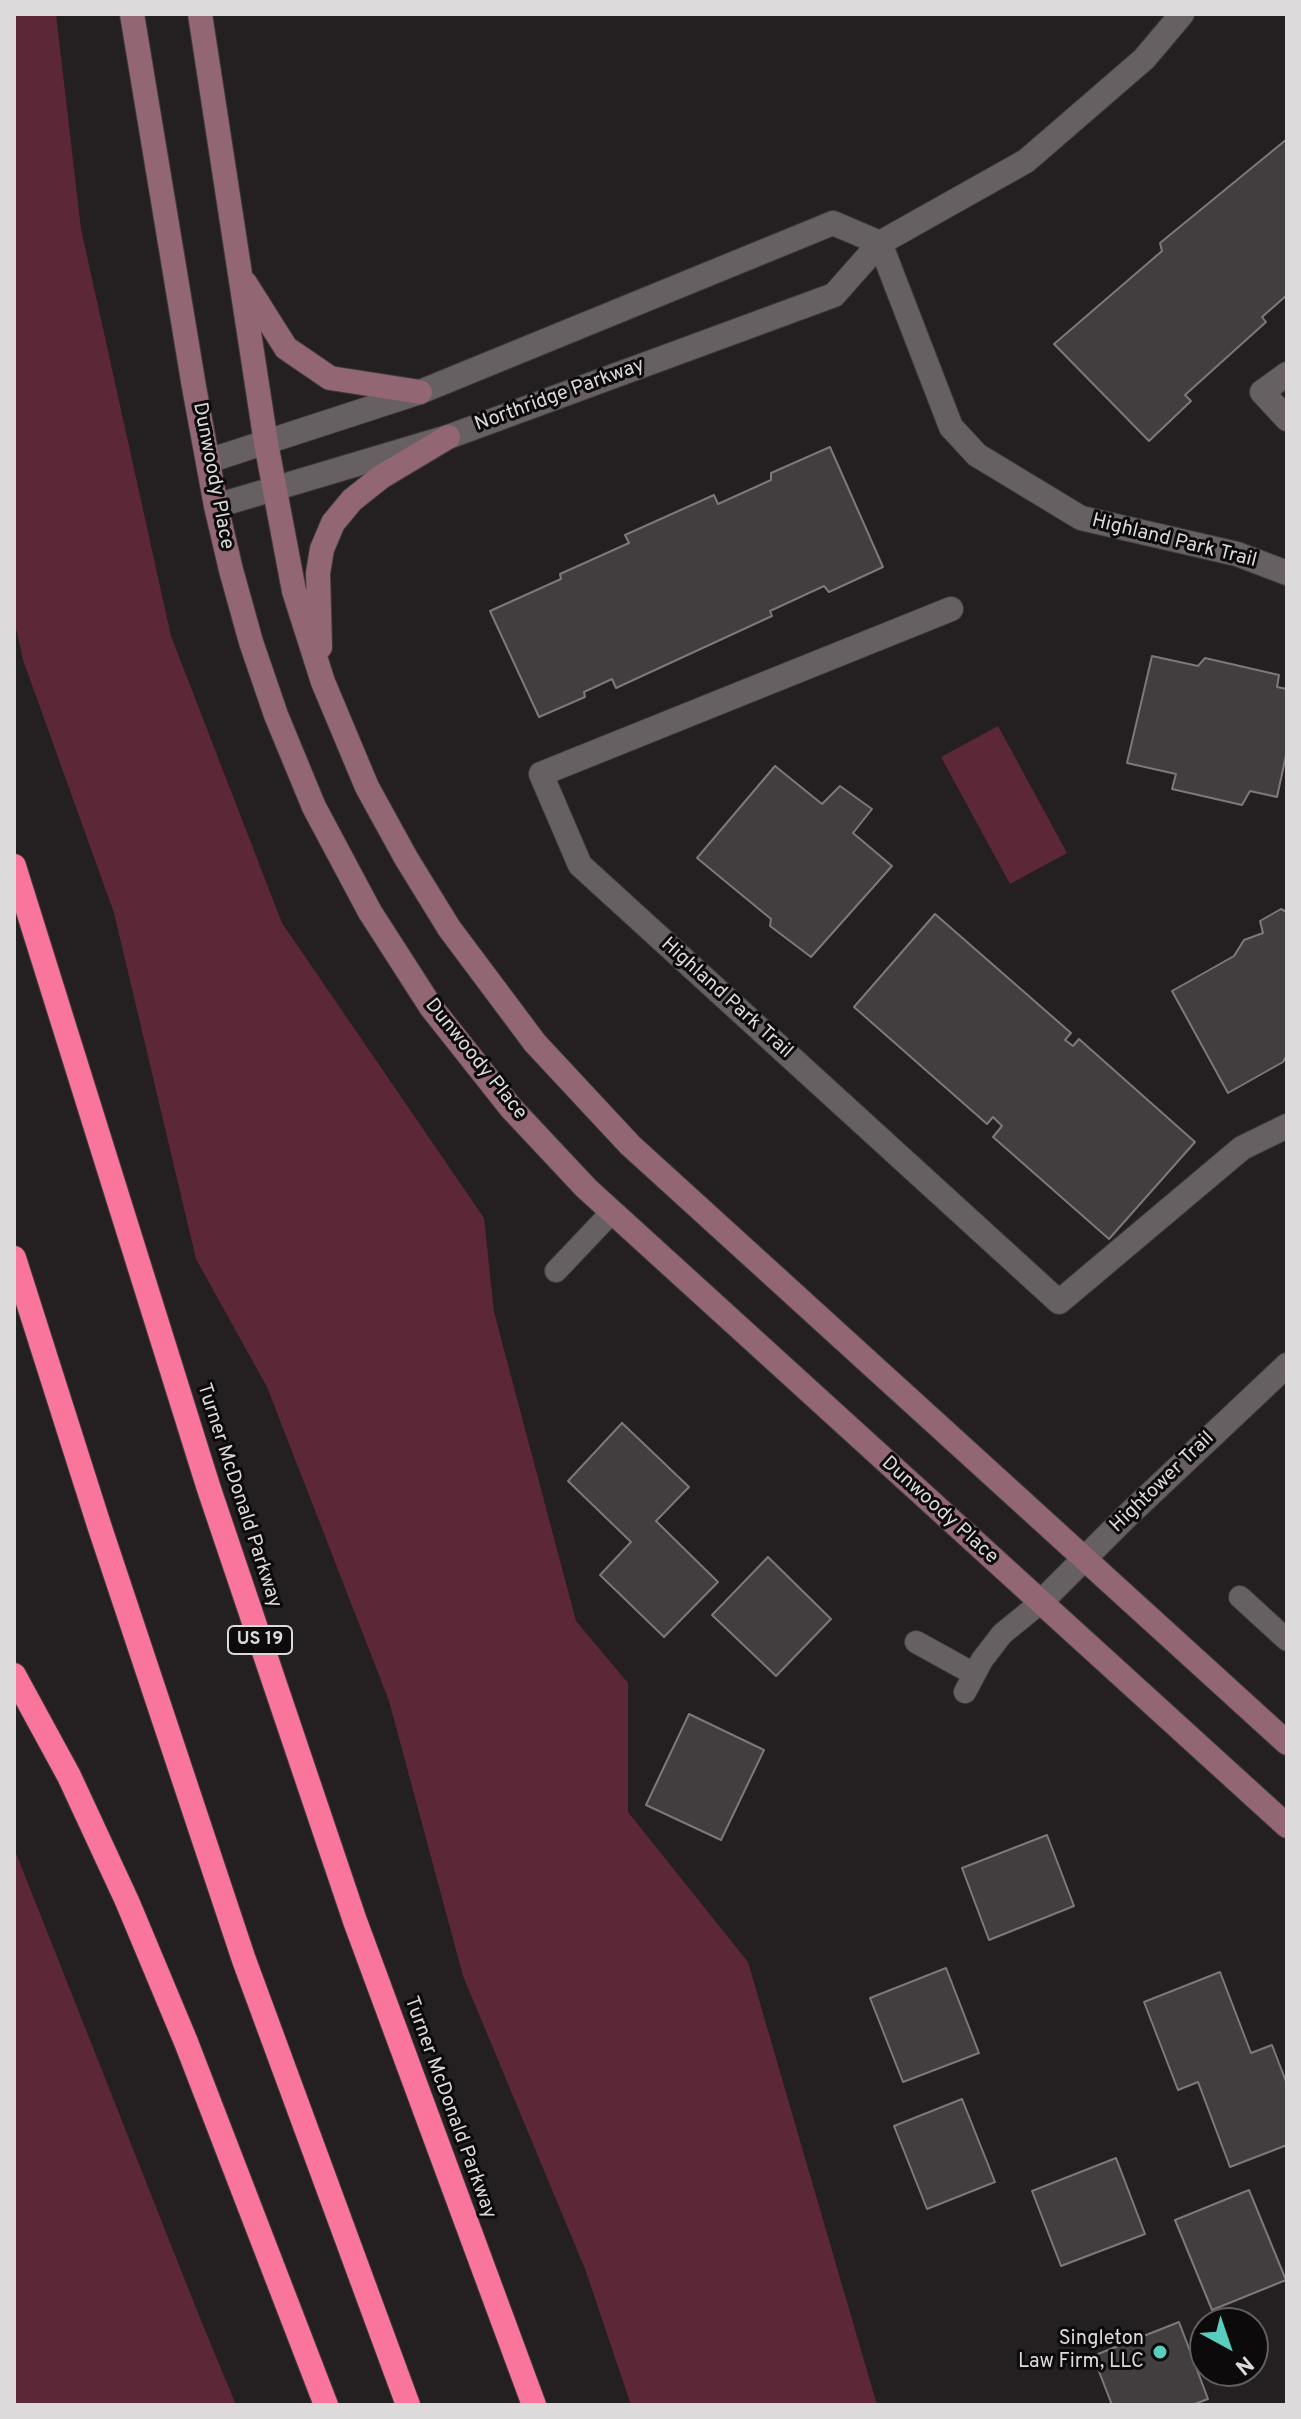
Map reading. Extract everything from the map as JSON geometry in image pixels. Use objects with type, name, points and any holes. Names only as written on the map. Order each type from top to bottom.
[{"type":"highway","name":"Turner McDonald Parkway","points":[[14,866],[228,1547],[355,1921],[534,2405]]},
{"type":"highway","points":[[14,1258],[103,1539],[244,1960],[408,2405]]},
{"type":"highway","points":[[14,1675],[69,1776],[127,1901],[186,2042],[326,2405]]},
{"type":"street","name":"Dunwoody Place","points":[[132,14],[216,506],[251,642],[276,715],[314,807],[370,912],[431,1007],[511,1108],[612,1212],[1287,1826]]},
{"type":"street","points":[[200,14],[273,489],[294,591],[323,682],[367,787],[449,928],[535,1043],[585,1100],[641,1155],[1086,1560],[1284,1735]]},
{"type":"street","name":"Northridge Parkway","points":[[216,506],[448,437],[834,295],[880,243],[1026,161],[1144,59],[1182,14]]},
{"type":"street","points":[[208,461],[420,392],[833,223],[880,243]]},
{"type":"street","name":"Highland Park Trail","points":[[880,243],[951,427],[977,455],[1081,518],[1237,554],[1287,573]]},
{"type":"street","points":[[239,274],[286,348],[330,378],[420,392]]},
{"type":"street","points":[[1287,374],[1262,392],[1287,419]]},
{"type":"street","points":[[323,682],[318,573],[322,549],[333,523],[352,500],[381,477],[448,437]]},
{"type":"street","name":"Highland Park Trail","points":[[951,609],[541,774],[580,865],[1059,1302],[1242,1148],[1287,1126]]},
{"type":"street","name":"Hightower Trail","points":[[1040,1603],[1287,1365]]},
{"type":"lane","points":[[556,1271],[612,1212]]},
{"type":"lane","points":[[1240,1597],[1287,1640]]},
{"type":"lane","points":[[916,1642],[970,1683],[1002,1634],[1040,1603]]},
{"type":"shaded area","points":[[14,14],[56,14],[81,229],[171,636],[282,923],[484,1218],[494,1312],[576,1621],[628,1683],[628,1812],[748,1962],[877,2405],[631,2405],[585,2269],[463,1976],[389,1701],[267,1387],[196,1259],[114,913],[23,660],[14,619]]},
{"type":"shaded area","points":[[998,726],[1067,853],[1010,884],[941,757]]},
{"type":"shaded area","points":[[14,1848],[196,2308],[236,2405],[14,2405]]},
{"type":"building","points":[[1287,139],[1287,295],[1262,317],[1266,322],[1185,395],[1191,401],[1149,441],[1054,344],[1162,251],[1160,243]]},
{"type":"building","points":[[830,447],[883,567],[829,592],[824,586],[770,611],[772,616],[616,688],[612,679],[584,692],[585,697],[539,717],[490,611],[561,579],[560,574],[629,543],[625,535],[714,495],[718,504],[771,480],[771,473]]},
{"type":"building","points":[[1152,656],[1198,666],[1205,658],[1279,675],[1277,687],[1287,689],[1287,751],[1277,797],[1250,791],[1242,805],[1172,789],[1176,774],[1127,763]]},
{"type":"building","points":[[775,766],[822,804],[840,786],[872,809],[853,833],[892,866],[811,957],[770,926],[771,919],[697,858]]},
{"type":"building","points":[[1281,909],[1287,912],[1287,1055],[1283,1062],[1228,1093],[1172,991],[1234,956],[1244,940],[1263,933],[1260,921]]},
{"type":"building","points":[[935,914],[1071,1033],[1065,1040],[1073,1046],[1079,1039],[1195,1142],[1109,1239],[993,1137],[1002,1126],[993,1117],[987,1124],[854,1007]]},
{"type":"building","points":[[622,1423],[689,1487],[656,1521],[718,1582],[664,1637],[600,1575],[631,1542],[568,1481]]},
{"type":"building","points":[[768,1557],[831,1619],[776,1676],[712,1615]]},
{"type":"building","points":[[689,1714],[764,1750],[721,1840],[646,1805]]},
{"type":"building","points":[[1047,1835],[1074,1906],[989,1940],[962,1868]]},
{"type":"building","points":[[946,1968],[979,2053],[903,2082],[870,1998]]},
{"type":"building","points":[[1220,1972],[1251,2053],[1272,2045],[1287,2084],[1287,2145],[1230,2167],[1198,2082],[1178,2090],[1144,2002]]},
{"type":"building","points":[[962,2099],[995,2182],[927,2209],[894,2126]]},
{"type":"building","points":[[1116,2158],[1145,2234],[1061,2266],[1032,2191]]},
{"type":"building","points":[[1249,2190],[1286,2280],[1219,2307],[1211,2307],[1175,2220]]},
{"type":"building","points":[[1179,2322],[1189,2349],[1189,2387],[1203,2387],[1208,2399],[1192,2405],[1112,2405],[1093,2356]]},
{"type":"place","name":"Singleton Law Firm, LLC","points":[[1160,2352]]}]
